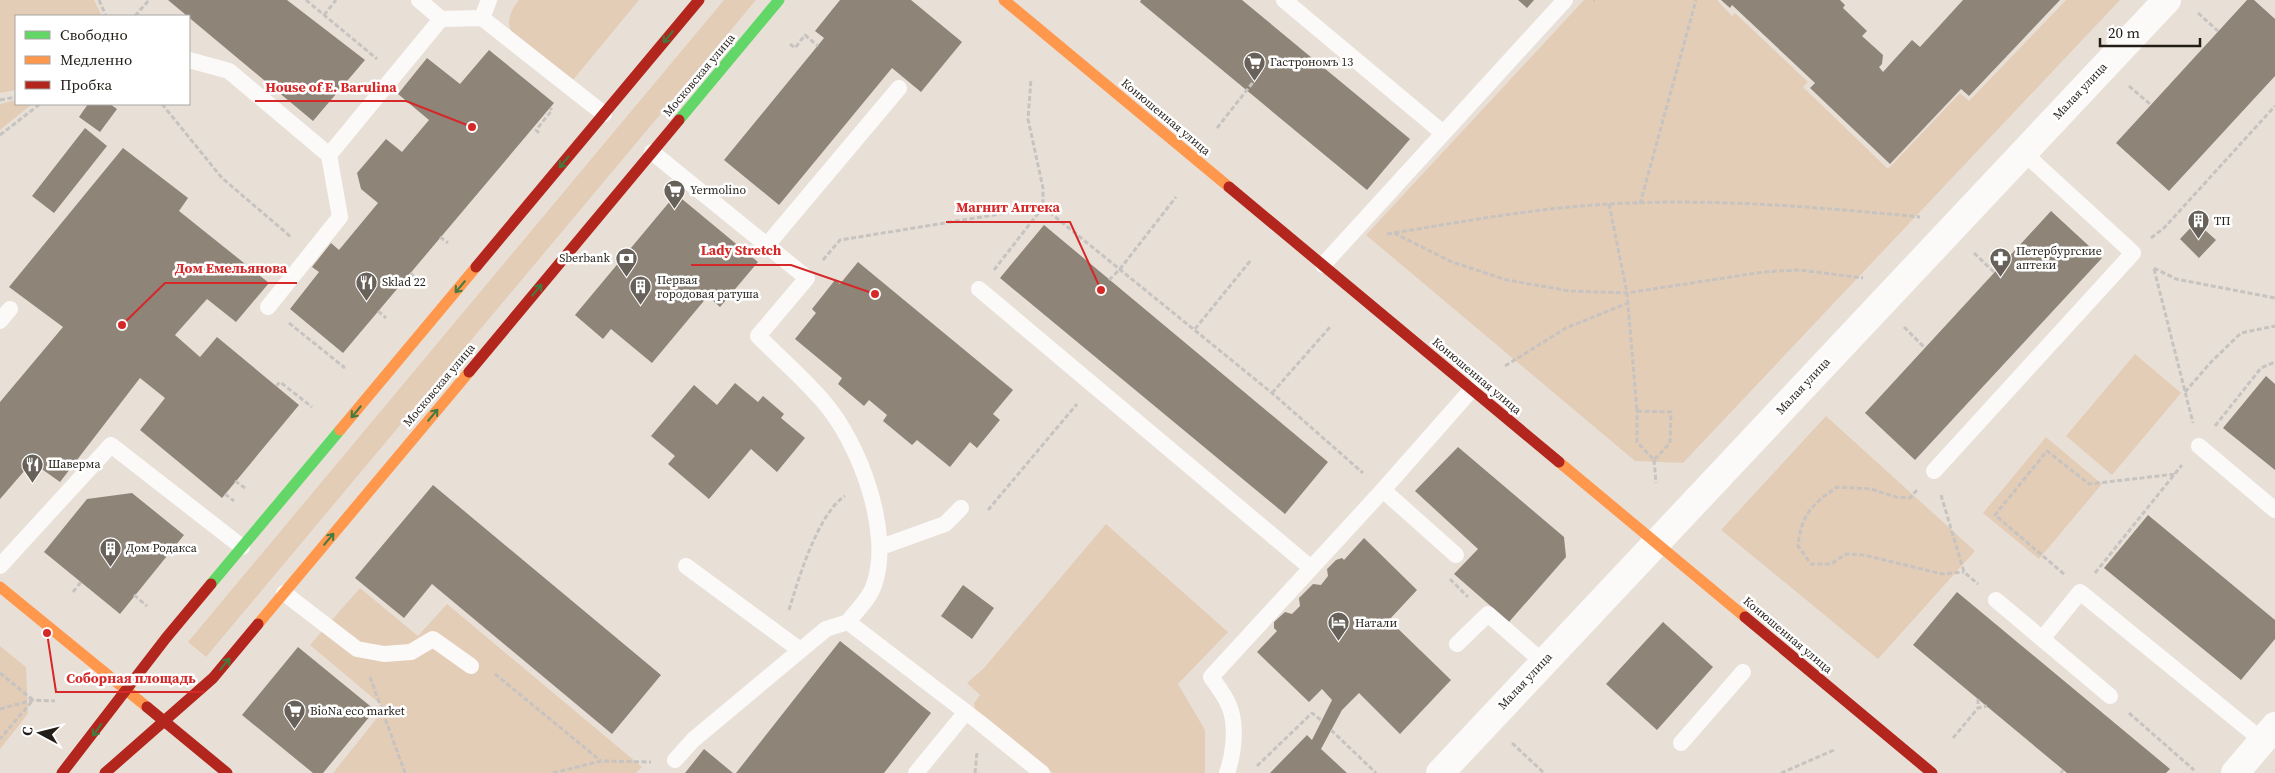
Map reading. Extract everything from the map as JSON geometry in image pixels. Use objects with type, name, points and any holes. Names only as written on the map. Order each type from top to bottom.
[{"type":"street","points":[[62,773],[166,638],[699,0]]},
{"type":"street","name":"Московская улица","points":[[105,773],[163,720],[214,678],[779,0]]},
{"type":"street","name":"Конюшенная улица","points":[[1004,0],[1932,773]]},
{"type":"street","name":"Малая улица","points":[[1440,773],[1655,542],[2167,0]]},
{"type":"street","points":[[0,587],[227,773]]},
{"type":"street","points":[[2235,773],[2269,733]]},
{"type":"lane","points":[[419,0],[441,19],[482,18],[604,114]]},
{"type":"lane","points":[[482,18],[489,0]]},
{"type":"lane","points":[[1284,0],[1443,133]]},
{"type":"lane","points":[[1323,265],[1565,0]]},
{"type":"lane","points":[[329,155],[441,19]]},
{"type":"lane","points":[[190,60],[228,71],[329,155],[340,217],[268,306]]},
{"type":"lane","points":[[767,245],[899,88]]},
{"type":"lane","points":[[652,152],[807,278],[758,336],[824,402],[845,434],[868,484],[878,523],[881,547],[879,569],[873,588],[848,622],[826,629],[693,740],[675,760]]},
{"type":"lane","points":[[1934,470],[2132,252],[2023,152]]},
{"type":"lane","points":[[979,290],[1311,568]]},
{"type":"lane","points":[[1227,773],[1233,740],[1232,714],[1223,695],[1211,677],[1383,490],[1472,389]]},
{"type":"lane","points":[[0,566],[111,445],[242,548]]},
{"type":"lane","points":[[2199,446],[2275,510]]},
{"type":"lane","points":[[1383,490],[1456,555]]},
{"type":"lane","points":[[881,547],[945,524],[961,508]]},
{"type":"lane","points":[[686,566],[800,650]]},
{"type":"lane","points":[[2042,639],[2080,592],[2269,733]]},
{"type":"lane","points":[[284,593],[357,649],[384,654],[411,652],[433,639],[471,666]]},
{"type":"lane","points":[[1996,600],[2110,696]]},
{"type":"lane","points":[[1457,644],[1488,614],[1543,662]]},
{"type":"lane","points":[[848,622],[1042,773]]},
{"type":"lane","points":[[1681,743],[1743,672]]},
{"type":"lane","points":[[916,773],[966,712]]},
{"type":"path","points":[[99,0],[106,15]]},
{"type":"path","points":[[136,15],[148,0]]},
{"type":"path","points":[[306,0],[396,75]]},
{"type":"path","points":[[324,15],[336,0]]},
{"type":"path","points":[[1640,204],[1696,0]]},
{"type":"path","points":[[2198,13],[2218,31]]},
{"type":"path","points":[[790,44],[795,48],[805,35],[818,46]]},
{"type":"path","points":[[979,290],[1043,208],[1043,188],[1028,118],[1031,79]]},
{"type":"path","points":[[1217,128],[1254,81]]},
{"type":"path","points":[[2129,86],[2151,105]]},
{"type":"path","points":[[0,100],[15,97]]},
{"type":"path","points":[[0,135],[39,105]]},
{"type":"path","points":[[163,105],[222,178],[310,254]]},
{"type":"path","points":[[2275,106],[2164,228],[2132,252],[2154,268],[2176,280],[2275,298]]},
{"type":"path","points":[[539,133],[536,130],[552,110],[550,108]]},
{"type":"path","points":[[1109,280],[1120,269],[1176,197]]},
{"type":"path","points":[[1378,235],[1476,219],[1609,204],[1765,203],[1920,216]]},
{"type":"path","points":[[1609,204],[1627,293],[1637,411],[1637,442],[1654,460],[1656,483]]},
{"type":"path","points":[[807,278],[840,240],[1043,208],[1195,329],[1383,490]]},
{"type":"path","points":[[1394,233],[1452,262],[1507,280],[1570,292],[1627,293],[1762,272],[1800,270],[1863,278]]},
{"type":"path","points":[[440,237],[448,243]]},
{"type":"path","points":[[1974,253],[1995,272]]},
{"type":"path","points":[[1195,329],[1251,260]]},
{"type":"path","points":[[2154,268],[2199,446]]},
{"type":"path","points":[[410,273],[418,280]]},
{"type":"path","points":[[1505,366],[1566,328],[1628,303]]},
{"type":"path","points":[[268,306],[345,368]]},
{"type":"path","points":[[378,311],[386,318]]},
{"type":"path","points":[[1272,393],[1331,326]]},
{"type":"path","points":[[2185,392],[2240,333],[2275,326]]},
{"type":"path","points":[[1904,327],[1926,348]]},
{"type":"path","points":[[2176,474],[2089,484],[2047,451],[1995,515],[2072,581],[2080,592],[2199,446],[2262,368],[2275,362]]},
{"type":"path","points":[[276,386],[280,382],[312,408]]},
{"type":"path","points":[[986,512],[1093,385]]},
{"type":"path","points":[[1637,411],[1671,412],[1670,443],[1654,460]]},
{"type":"path","points":[[1934,470],[1964,572],[1942,574],[1864,555],[1846,554],[1831,564],[1812,564],[1798,546],[1800,530],[1810,509],[1837,487],[1870,489],[1896,497],[1910,498],[1934,470]]},
{"type":"path","points":[[235,481],[245,488]]},
{"type":"path","points":[[782,635],[799,575],[829,513],[840,499],[868,484]]},
{"type":"path","points":[[225,494],[234,501]]},
{"type":"path","points":[[1456,555],[1450,581],[1488,614]]},
{"type":"path","points":[[73,592],[81,582]]},
{"type":"path","points":[[134,596],[147,606]]},
{"type":"path","points":[[357,649],[376,690],[405,773]]},
{"type":"path","points":[[471,666],[488,668],[601,761]]},
{"type":"path","points":[[0,673],[33,700]]},
{"type":"path","points":[[2110,696],[2194,770]]},
{"type":"path","points":[[1978,699],[1978,708]]},
{"type":"path","points":[[0,739],[33,700]]},
{"type":"path","points":[[0,709],[33,700],[54,701]]},
{"type":"path","points":[[1953,738],[1978,708],[1987,706]]},
{"type":"path","points":[[1256,766],[1312,713],[1322,721]]},
{"type":"path","points":[[1331,730],[1376,773]]},
{"type":"path","points":[[1512,743],[1544,773]]},
{"type":"path","points":[[1781,773],[1836,750]]},
{"type":"path","points":[[553,773],[601,761],[675,760]]},
{"type":"shaded area","points":[[0,0],[94,0],[102,15],[15,15],[15,90],[0,93]]},
{"type":"shaded area","points":[[519,0],[639,0],[573,80],[511,31],[510,15]]},
{"type":"shaded area","points":[[724,0],[756,0],[206,657],[188,642]]},
{"type":"shaded area","points":[[1584,0],[1717,0],[1732,16],[1735,13],[1808,82],[1803,87],[1888,169],[1960,93],[1969,101],[2066,0],[2120,0],[1683,463],[1635,461],[1366,235]]},
{"type":"shaded area","points":[[15,100],[15,105],[31,105],[0,130],[0,104]]},
{"type":"shaded area","points":[[2135,354],[2181,393],[2112,475],[2066,436]]},
{"type":"shaded area","points":[[1826,416],[1975,551],[1878,659],[1721,530]]},
{"type":"shaded area","points":[[2046,437],[2102,484],[2039,559],[1983,513]]},
{"type":"shaded area","points":[[1106,524],[1228,632],[1178,684],[1205,730],[1205,773],[1053,773],[975,710],[974,703],[980,695],[967,683],[984,668]]},
{"type":"shaded area","points":[[360,588],[418,636],[447,604],[642,767],[636,773],[333,773],[385,708],[310,645]]},
{"type":"shaded area","points":[[0,646],[26,667],[28,714],[0,749]]},
{"type":"building","points":[[168,0],[287,0],[365,60],[313,121],[190,18],[190,15],[186,15]]},
{"type":"building","points":[[840,0],[911,0],[962,42],[921,92],[892,68],[779,205],[724,160],[824,38],[815,31]]},
{"type":"building","points":[[1141,0],[1242,0],[1410,139],[1367,190],[1140,2]]},
{"type":"building","points":[[1518,0],[1534,0],[1527,8]]},
{"type":"building","points":[[1721,0],[1840,0],[1845,5],[1843,8],[1867,31],[1862,36],[1883,55],[1882,64],[1879,67],[1883,72],[1912,40],[1920,47],[1963,0],[2060,0],[1969,96],[1961,89],[1890,164],[1810,88],[1815,83],[1732,5],[1730,8]]},
{"type":"building","points":[[2247,0],[2254,0],[2275,19],[2275,76],[2169,191],[2116,143]]},
{"type":"building","points":[[489,50],[554,103],[343,353],[290,309],[319,272],[312,267],[331,243],[339,250],[378,203],[361,189],[357,173],[386,139],[402,152],[429,120],[398,94],[427,58],[460,84]]},
{"type":"building","points":[[87,105],[111,105],[117,109],[100,132],[79,117]]},
{"type":"building","points":[[85,128],[107,146],[54,213],[32,196]]},
{"type":"building","points":[[123,148],[188,198],[179,211],[269,283],[236,322],[207,299],[175,335],[200,357],[217,337],[299,405],[222,498],[140,430],[165,398],[140,378],[60,482],[32,462],[0,499],[0,402],[63,327],[9,287]]},
{"type":"building","points":[[676,194],[758,262],[720,307],[708,296],[652,363],[611,329],[603,339],[575,315]]},
{"type":"building","points":[[2051,211],[2102,258],[1915,460],[1865,413]]},
{"type":"building","name":"ТП","points":[[2196,222],[2216,240],[2199,258],[2180,239]]},
{"type":"building","points":[[1044,225],[1328,462],[1285,514],[1000,278]]},
{"type":"building","points":[[858,262],[1013,390],[993,414],[1000,420],[977,448],[970,442],[950,467],[917,440],[912,445],[883,421],[887,415],[869,400],[864,406],[838,384],[842,378],[795,339],[816,313],[812,309],[835,280],[840,284]]},
{"type":"building","points":[[2266,376],[2275,384],[2275,470],[2223,428]]},
{"type":"building","points":[[735,383],[758,402],[763,396],[784,414],[781,418],[805,438],[777,472],[751,449],[709,499],[668,464],[675,456],[651,436],[694,385],[717,405]]},
{"type":"building","points":[[1458,447],[1564,537],[1566,557],[1509,622],[1454,574],[1478,549],[1415,491]]},
{"type":"building","points":[[433,485],[661,675],[612,734],[432,584],[404,618],[355,578]]},
{"type":"building","name":"Дом Родакса","points":[[132,493],[184,535],[120,614],[44,552],[87,499]]},
{"type":"building","points":[[2148,515],[2275,620],[2275,639],[2241,680],[2104,568]]},
{"type":"building","name":"Натали","points":[[1364,538],[1417,590],[1389,620],[1451,680],[1400,734],[1359,693],[1342,710],[1321,749],[1347,773],[1270,773],[1307,735],[1312,740],[1332,700],[1322,689],[1309,702],[1257,652],[1277,631],[1274,628],[1274,622],[1285,612],[1292,614],[1300,606],[1299,598],[1313,584],[1321,585],[1328,576],[1327,569],[1336,560],[1342,558],[1344,560]]},
{"type":"building","points":[[963,585],[994,608],[972,639],[941,616]]},
{"type":"building","points":[[1957,592],[2170,769],[2166,773],[2067,773],[1913,645]]},
{"type":"building","points":[[1663,622],[1713,667],[1657,730],[1606,684]]},
{"type":"building","points":[[840,641],[931,713],[884,773],[736,773]]},
{"type":"building","points":[[298,647],[375,710],[323,773],[313,773],[242,715]]},
{"type":"building","points":[[704,749],[733,773],[685,773]]},
{"type":"traffic: fast","points":[[679,120],[779,0]]},
{"type":"traffic: fast","points":[[211,584],[340,430]]},
{"type":"traffic: slow","points":[[1004,0],[1229,187]]},
{"type":"traffic: slow","points":[[340,430],[476,267]]},
{"type":"traffic: slow","points":[[258,624],[469,372]]},
{"type":"traffic: slow","points":[[1559,462],[1745,617]]},
{"type":"traffic: slow","points":[[0,587],[147,707]]},
{"type":"traffic: jam","points":[[476,267],[699,0]]},
{"type":"traffic: jam","points":[[469,372],[679,120]]},
{"type":"traffic: jam","points":[[1229,187],[1559,462]]},
{"type":"traffic: jam","points":[[62,773],[166,638],[211,584]]},
{"type":"traffic: jam","points":[[1745,617],[1932,773]]},
{"type":"traffic: jam","points":[[105,773],[213,678],[258,624]]},
{"type":"traffic: jam","points":[[147,707],[227,773]]},
{"type":"place","name":"Гастрономъ 13","points":[[1254,81]]},
{"type":"place","name":"House of E. Barulina","points":[[472,127]]},
{"type":"place","name":"Yermolino","points":[[674,209]]},
{"type":"place","name":"ТП","points":[[2198,240]]},
{"type":"place","name":"Sberbank","points":[[626,277]]},
{"type":"place","name":"Петербургские аптеки","points":[[2000,277]]},
{"type":"place","name":"Магнит Аптека","points":[[1101,290]]},
{"type":"place","name":"Lady Stretch","points":[[875,294]]},
{"type":"place","name":"Sklad 22","points":[[366,301]]},
{"type":"place","name":"Первая городовая ратуша","points":[[641,306]]},
{"type":"place","name":"Дом Емельянова","points":[[122,325]]},
{"type":"place","name":"Шаверма","points":[[32,483]]},
{"type":"place","name":"Дом Родакса","points":[[110,567]]},
{"type":"place","name":"Соборная площадь","points":[[47,633]]},
{"type":"place","name":"Натали","points":[[1339,642]]},
{"type":"place","name":"BioNa eco market","points":[[294,730]]}]
